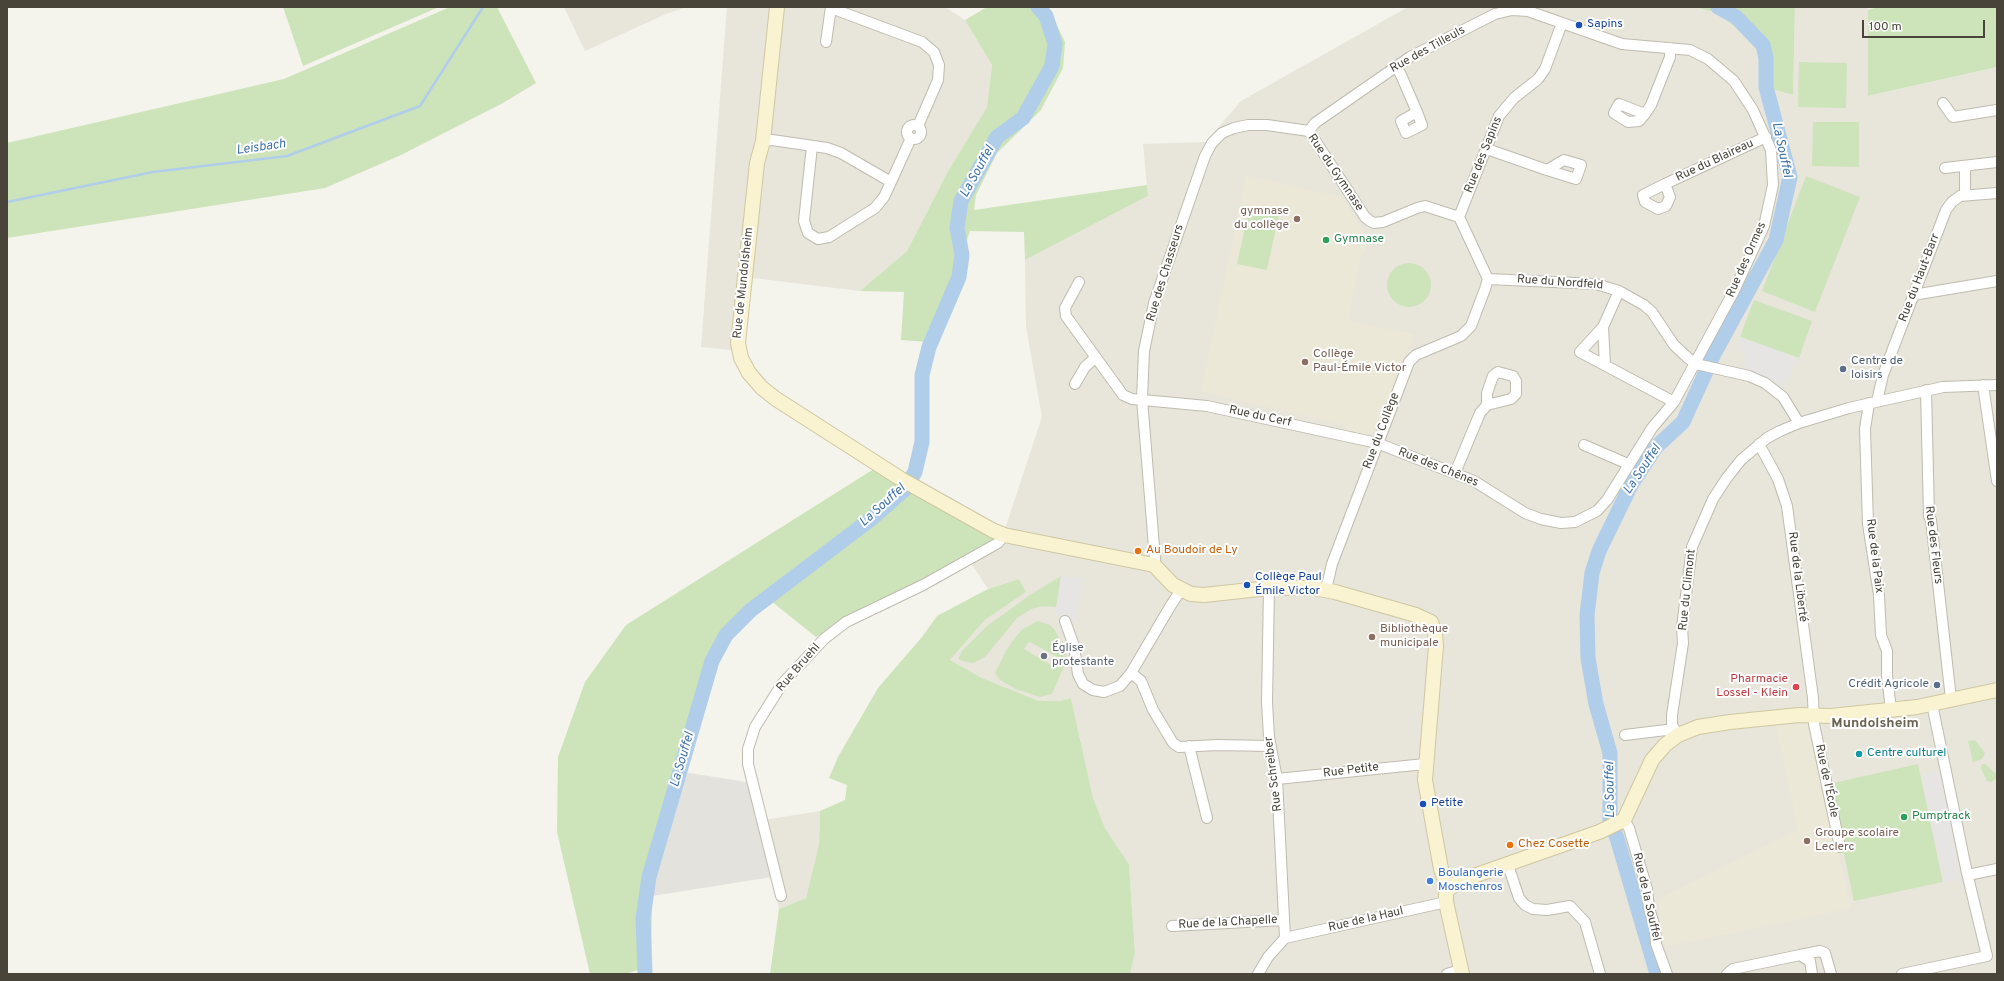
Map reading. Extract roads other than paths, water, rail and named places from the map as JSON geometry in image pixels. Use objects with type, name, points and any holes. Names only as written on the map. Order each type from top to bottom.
[{"type":"street","name":"Rue de Mundolsheim","points":[[777,7],[763,140],[757,163],[738,343],[741,358],[749,373],[762,388],[776,399],[901,479],[1004,535],[1154,565]]},
{"type":"street","points":[[812,146],[804,221],[808,233],[818,239],[829,237],[875,208],[884,197],[911,138],[907,133],[908,128],[913,125],[918,126],[938,80],[939,65],[934,52],[922,42],[831,7],[826,42]]},
{"type":"street","name":"Rue des Tilleuls","points":[[1310,131],[1315,123],[1396,66],[1495,14],[1512,10],[1528,11],[1562,23]]},
{"type":"street","name":"Rue des Ormes","points":[[1562,23],[1622,44],[1690,50],[1708,59],[1734,81],[1753,110],[1766,137],[1771,150],[1773,185],[1764,226],[1735,290],[1696,364]]},
{"type":"street","name":"Rue des Sapins","points":[[1459,217],[1499,116],[1514,98],[1538,79],[1545,69],[1562,23]]},
{"type":"street","points":[[1645,114],[1670,57],[1670,48]]},
{"type":"street","points":[[1396,66],[1417,112]]},
{"type":"street","points":[[1943,103],[1953,117],[1997,110]]},
{"type":"street","name":"Rue du Gymnase","points":[[1222,133],[1234,128],[1248,125],[1267,125],[1310,131],[1365,217],[1374,223],[1426,206],[1459,217]]},
{"type":"street","name":"Rue des Chasseurs","points":[[1154,565],[1155,559],[1142,399],[1144,351],[1154,303],[1205,156],[1212,143],[1222,133]]},
{"type":"street","name":"Rue du Blaireau","points":[[1665,184],[1766,137]]},
{"type":"street","points":[[763,140],[828,148],[841,153],[890,182]]},
{"type":"street","points":[[1487,149],[1547,170]]},
{"type":"street","points":[[1945,168],[1997,162]]},
{"type":"street","points":[[1968,166],[1965,169],[1965,195],[1997,193]]},
{"type":"street","name":"Rue du Haut-Barr","points":[[1873,402],[1946,210],[1956,198],[1965,195]]},
{"type":"street","points":[[1459,217],[1488,279]]},
{"type":"street","name":"Rue du Nordfeld","points":[[1488,279],[1596,284],[1619,291],[1644,305],[1652,312],[1674,345],[1696,364]]},
{"type":"street","name":"Rue du Collège","points":[[1326,590],[1332,564],[1409,362],[1416,355],[1461,336],[1471,326],[1488,279]]},
{"type":"street","points":[[1913,296],[1997,281]]},
{"type":"street","name":"Rue du Cerf","points":[[1079,282],[1065,308],[1066,316],[1123,395],[1132,399],[1207,406],[1377,443]]},
{"type":"street","points":[[1619,291],[1603,327],[1580,352],[1674,402]]},
{"type":"street","points":[[1603,327],[1605,365]]},
{"type":"street","points":[[1075,384],[1085,367],[1095,358]]},
{"type":"street","points":[[1696,364],[1749,376],[1773,388],[1783,397],[1799,423]]},
{"type":"street","name":"Rue des Chênes","points":[[1377,443],[1474,481],[1525,513],[1541,519],[1567,522],[1583,520],[1597,511],[1607,500],[1628,464],[1652,428],[1674,402],[1696,364]]},
{"type":"street","name":"Rue du Climont","points":[[1678,735],[1672,725],[1672,715],[1682,650],[1682,627],[1694,540],[1713,499],[1741,460],[1759,444],[1780,431],[1799,423],[1873,402],[1926,390],[1943,387],[1997,384]]},
{"type":"street","points":[[1984,385],[1997,481]]},
{"type":"street","name":"Rue des Fleurs","points":[[1926,390],[1929,516],[1931,520],[1951,699]]},
{"type":"street","name":"Rue de la Paix","points":[[1873,402],[1865,429],[1868,524],[1879,594],[1881,635],[1887,651],[1886,675],[1891,710]]},
{"type":"street","points":[[1455,473],[1480,413],[1487,405]]},
{"type":"street","name":"Rue de la Liberté","points":[[1759,444],[1781,485],[1787,506],[1814,715]]},
{"type":"street","points":[[1584,445],[1628,464]]},
{"type":"street","name":"Rue Bruehl","points":[[781,896],[748,764],[748,748],[755,727],[782,684],[824,639],[846,622],[923,585],[998,543],[1004,535]]},
{"type":"street","points":[[1154,565],[1181,590],[1191,594],[1269,588],[1326,590],[1416,615],[1431,622],[1435,633],[1436,646],[1425,764],[1426,793],[1461,972],[1447,974]]},
{"type":"street","name":"Rue Schreiber","points":[[1269,588],[1267,702],[1270,746],[1277,779],[1285,938]]},
{"type":"street","points":[[1065,621],[1074,646],[1078,674],[1083,684],[1093,690],[1104,692],[1120,686],[1132,673],[1181,590]]},
{"type":"street","points":[[1132,673],[1140,681],[1153,710],[1173,744],[1179,747],[1270,746]]},
{"type":"street","points":[[1447,896],[1462,880],[1508,865],[1616,824],[1652,760],[1665,745],[1678,735],[1691,729],[1713,724],[1814,715],[1831,716],[1891,710],[1932,704],[1997,690]]},
{"type":"street","points":[[1902,974],[1987,956],[1968,875],[1932,704]]},
{"type":"street","name":"Rue de l'École","points":[[1814,715],[1814,724],[1840,847]]},
{"type":"street","points":[[1625,735],[1666,730],[1678,735]]},
{"type":"street","points":[[1189,746],[1207,818]]},
{"type":"street","name":"Rue Petite","points":[[1277,779],[1425,764]]},
{"type":"street","name":"Rue de la Souffel","points":[[1616,824],[1629,828],[1647,889],[1649,908],[1655,928],[1656,944],[1667,974]]},
{"type":"street","points":[[1508,865],[1519,898],[1525,905],[1533,909],[1547,910],[1570,906],[1585,922],[1600,974]]},
{"type":"street","points":[[1968,875],[1997,869]]},
{"type":"street","name":"Rue de la Haul","points":[[1285,938],[1447,896]]},
{"type":"street","name":"Rue de la Chapelle","points":[[1172,926],[1284,920]]},
{"type":"street","points":[[1258,974],[1268,957],[1285,938]]},
{"type":"street","points":[[1727,974],[1733,969],[1820,951],[1825,952],[1831,974]]},
{"type":"street","points":[[1800,955],[1810,961],[1812,974]]},
{"type":"waterway","name":"Leisbach","points":[[7,202],[153,172],[287,156],[420,106],[483,7]]},
{"type":"waterway","name":"La Souffel","points":[[645,974],[643,918],[649,877],[712,661],[726,635],[751,610],[871,519],[904,490],[915,472],[922,442],[922,375],[929,347],[959,277],[962,255],[957,228],[961,201],[997,137],[1023,118],[1052,66],[1055,44],[1046,16],[1038,7]]},
{"type":"waterway","name":"La Souffel","points":[[1657,974],[1617,838],[1610,821],[1610,753],[1596,704],[1588,658],[1587,615],[1592,573],[1599,551],[1631,485],[1656,447],[1683,422],[1714,354],[1776,240],[1790,177],[1766,87],[1766,58],[1763,45],[1736,17],[1718,7]]},
{"type":"place","name":"Sapins","points":[[1579,25]]},
{"type":"place","name":"gymnase du collège","points":[[1297,219]]},
{"type":"place","name":"Gymnase","points":[[1326,240]]},
{"type":"place","name":"Collège Paul-Émile Victor","points":[[1305,362]]},
{"type":"place","name":"Centre de loisirs","points":[[1843,369]]},
{"type":"place","name":"Au Boudoir de Ly","points":[[1138,551]]},
{"type":"place","name":"Collège Paul Émile Victor","points":[[1247,585]]},
{"type":"place","name":"Bibliothèque municipale","points":[[1372,637]]},
{"type":"place","name":"Église protestante","points":[[1044,656]]},
{"type":"place","name":"Crédit Agricole","points":[[1937,685]]},
{"type":"place","name":"Pharmacie Lossel - Klein","points":[[1796,687]]},
{"type":"place","name":"Centre culturel","points":[[1859,754]]},
{"type":"place","name":"Petite","points":[[1423,804]]},
{"type":"place","name":"Pumptrack","points":[[1904,817]]},
{"type":"place","name":"Groupe scolaire Leclerc","points":[[1807,841]]},
{"type":"place","name":"Chez Cosette","points":[[1510,845]]},
{"type":"place","name":"Boulangerie Moschenros","points":[[1430,881]]},
{"type":"district","name":"Mundolsheim","points":[[1875,724]]}]
